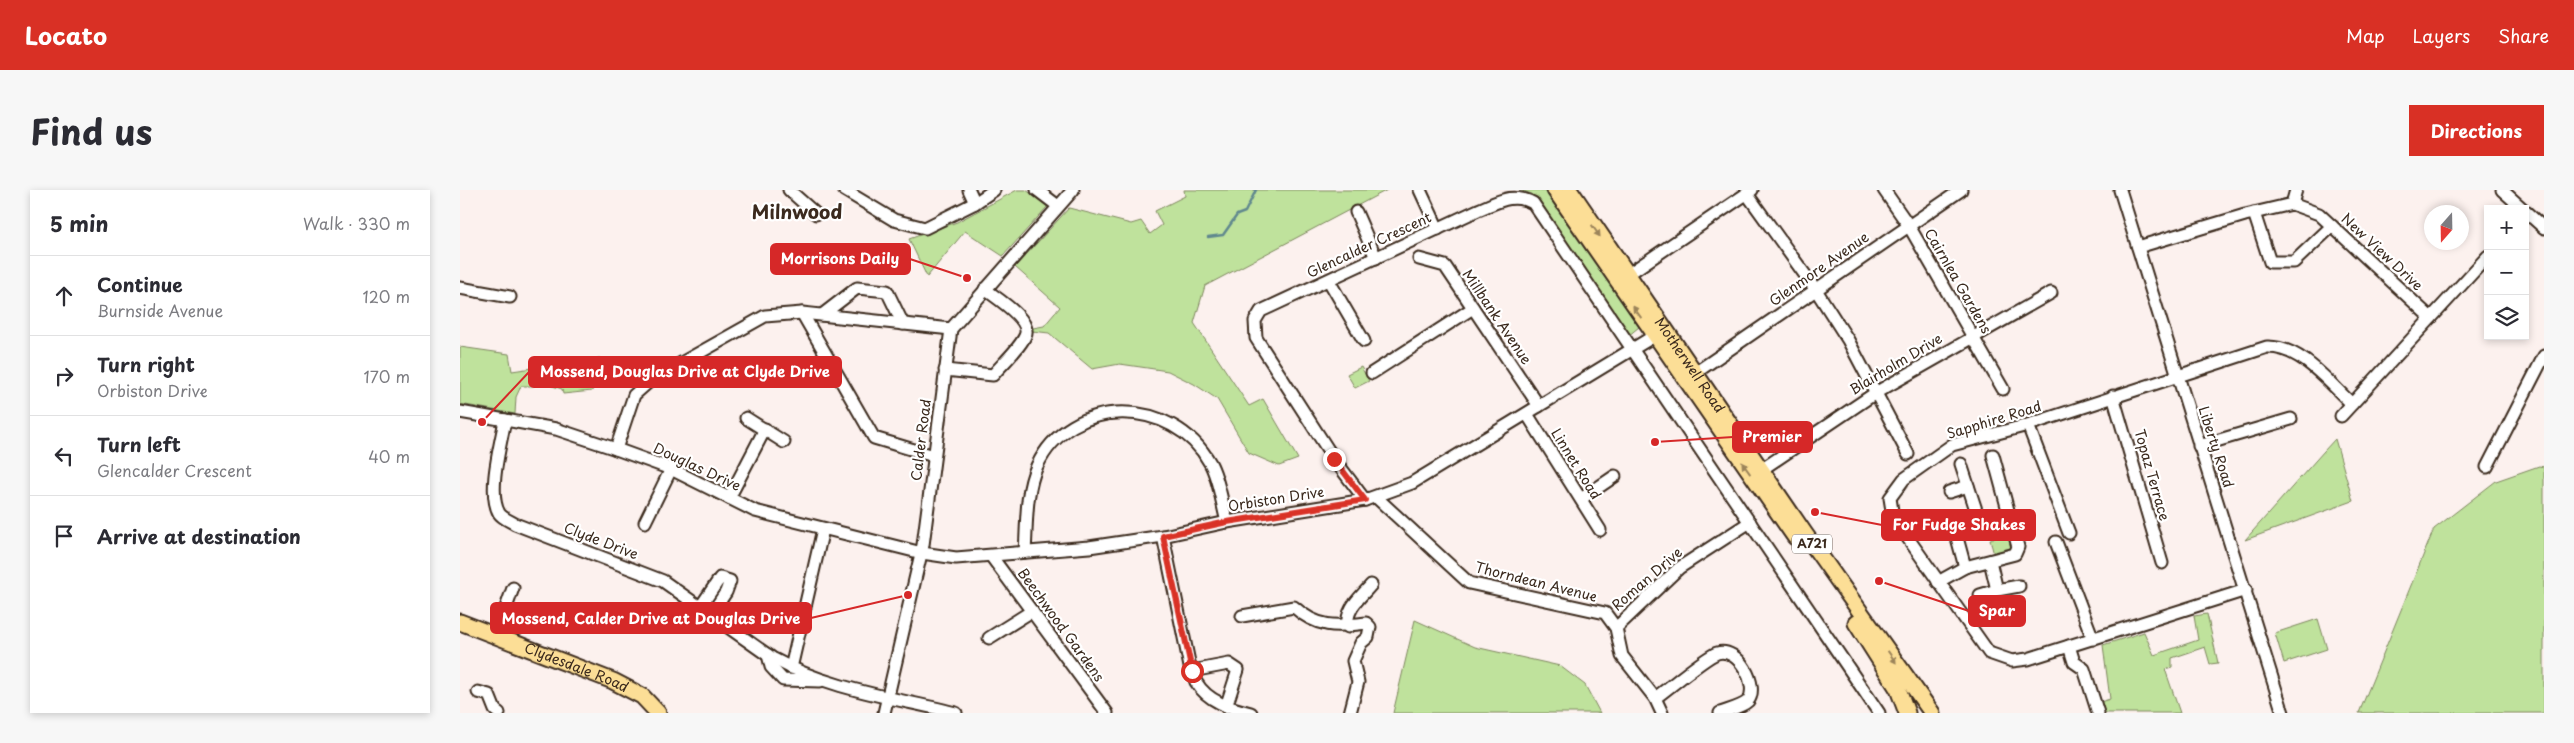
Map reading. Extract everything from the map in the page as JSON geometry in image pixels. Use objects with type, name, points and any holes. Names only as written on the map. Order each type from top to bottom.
[{"type":"main road","name":"Motherwell Road","points":[[1555,190],[1654,336],[1855,621],[1898,689],[1907,713]]},
{"type":"main road","name":"Motherwell Road","points":[[1570,190],[1761,470],[1932,713]]},
{"type":"main road","name":"Clydesdale Road","points":[[460,622],[613,681],[642,696],[658,713]]},
{"type":"street","points":[[789,190],[816,214]]},
{"type":"street","points":[[969,190],[975,203]]},
{"type":"street","points":[[850,192],[894,220],[925,228],[975,203],[994,190]]},
{"type":"street","points":[[1037,190],[1058,206]]},
{"type":"street","points":[[616,449],[634,395],[651,380],[765,316],[802,313],[951,329],[1073,190]]},
{"type":"street","points":[[1420,190],[1438,229]]},
{"type":"street","name":"Cairnlea Gardens","points":[[1884,190],[1909,226],[2003,389]]},
{"type":"street","name":"Glenmore Avenue","points":[[1695,373],[1961,190]]},
{"type":"street","name":"Liberty Road","points":[[2120,190],[2284,713]]},
{"type":"street","points":[[2138,247],[2254,213],[2292,204],[2296,190]]},
{"type":"street","points":[[2502,190],[2518,205]]},
{"type":"street","points":[[1627,275],[1750,192],[1848,340],[1908,454]]},
{"type":"street","name":"Glencalder Crescent","points":[[1370,498],[1334,459],[1256,338],[1255,321],[1261,311],[1509,197],[1523,198],[1533,203],[1634,349]]},
{"type":"street","name":"New View Drive","points":[[2292,204],[2319,214],[2431,318]]},
{"type":"street","points":[[1356,212],[1376,258]]},
{"type":"street","points":[[2254,213],[2270,262],[2294,262],[2332,226]]},
{"type":"street","points":[[2529,215],[2544,228]]},
{"type":"street","name":"Millbank Avenue","points":[[1419,259],[1444,266],[1539,406]]},
{"type":"street","points":[[2341,416],[2484,260]]},
{"type":"street","points":[[1329,281],[1364,341]]},
{"type":"street","points":[[460,288],[510,297]]},
{"type":"street","points":[[822,315],[857,288],[887,291],[903,324]]},
{"type":"street","points":[[945,370],[993,375],[1026,336],[1026,327],[1021,318],[985,289]]},
{"type":"street","name":"Blairholm Drive","points":[[1761,470],[1877,392],[1972,336],[2051,293]]},
{"type":"street","points":[[1372,373],[1473,308]]},
{"type":"street","points":[[802,313],[874,438],[934,456]]},
{"type":"street","name":"Calder Road","points":[[884,713],[922,553],[951,329]]},
{"type":"street","name":"Orbiston Drive","points":[[922,553],[956,558],[1089,547],[1163,536],[1227,522],[1370,498],[1412,483],[1654,336]]},
{"type":"street","name":"Sapphire Road","points":[[2246,590],[2028,659],[2012,661],[1990,653],[1893,517],[1890,498],[1904,479],[1952,445],[2028,425],[2261,348],[2276,347],[2296,354],[2352,404]]},
{"type":"street","points":[[1634,349],[1879,713]]},
{"type":"street","points":[[2487,467],[2544,356]]},
{"type":"street","name":"Topaz Terrace","points":[[2113,396],[2162,563]]},
{"type":"street","name":"Douglas Drive","points":[[460,412],[556,430],[671,469],[755,511],[922,553]]},
{"type":"street","points":[[1025,552],[1029,496],[1032,481],[1037,466],[1052,440],[1083,421],[1117,412],[1150,416],[1182,433],[1196,444],[1211,464],[1227,522]]},
{"type":"street","name":"Linnet Road","points":[[1527,414],[1600,530]]},
{"type":"street","points":[[746,418],[784,442]]},
{"type":"street","points":[[2199,446],[2291,418]]},
{"type":"street","name":"Clyde Drive","points":[[505,420],[495,480],[494,501],[500,515],[515,524],[663,581],[712,613],[768,655],[791,668],[826,682],[888,696]]},
{"type":"street","points":[[2028,425],[2069,533]]},
{"type":"street","points":[[729,498],[765,429]]},
{"type":"street","points":[[1938,582],[1965,567],[2015,554],[2018,547],[2017,540],[1993,455]]},
{"type":"street","points":[[1961,464],[1977,513],[1972,524],[1959,529],[1956,534],[1965,567]]},
{"type":"street","points":[[645,522],[671,469]]},
{"type":"street","points":[[1581,499],[1616,476]]},
{"type":"street","points":[[1949,492],[1968,486]]},
{"type":"street","name":"Thorndean Avenue","points":[[1370,498],[1468,583],[1605,613],[1616,628]]},
{"type":"street","name":"Roman Drive","points":[[1616,628],[1679,568],[1750,522]]},
{"type":"street","points":[[791,668],[823,529]]},
{"type":"street","points":[[1163,536],[1192,671],[1197,682],[1205,693],[1226,707],[1250,713]]},
{"type":"street","points":[[2056,542],[2093,638]]},
{"type":"street","name":"Beechwood Gardens","points":[[991,556],[1107,713]]},
{"type":"street","points":[[1990,561],[1998,590]]},
{"type":"street","points":[[701,606],[720,578],[730,581],[726,592],[712,613]]},
{"type":"street","points":[[1348,626],[1347,618],[1351,608],[1371,585]]},
{"type":"street","points":[[1980,595],[2019,586]]},
{"type":"street","points":[[496,636],[513,588]]},
{"type":"street","points":[[1242,616],[1294,607],[1320,624],[1348,626],[1366,623],[1370,627],[1370,632],[1358,648],[1353,661],[1358,682],[1350,713]]},
{"type":"street","points":[[989,638],[1032,611]]},
{"type":"street","points":[[1616,628],[1622,656],[1655,698],[1662,713]]},
{"type":"street","points":[[2069,646],[2074,662],[2084,669],[2098,713]]},
{"type":"street","points":[[1655,698],[1717,653],[1730,652],[1738,657],[1752,685],[1752,690],[1744,704],[1720,713]]},
{"type":"street","name":"Clyde Drive","points":[[768,655],[771,667],[783,680],[826,682]]},
{"type":"street","points":[[1192,671],[1229,664],[1238,670],[1226,707]]},
{"type":"street","points":[[478,692],[489,695],[495,710],[500,713]]},
{"type":"street","points":[[888,696],[956,713]]},
{"type":"green space","points":[[1017,190],[1026,190],[1048,206],[1003,256],[965,231],[927,277],[909,239],[957,222]]},
{"type":"green space","points":[[1184,190],[1387,190],[1205,286],[1194,323],[1249,406],[1263,399],[1298,459],[1279,466],[1249,453],[1217,399],[1194,384],[1168,371],[1120,364],[1092,369],[1049,333],[1032,331],[1033,328],[1044,326],[1060,307],[1015,267],[1069,208],[1131,224],[1141,221],[1150,234],[1162,225],[1155,211],[1185,196]]},
{"type":"green space","points":[[1519,190],[1546,190],[1639,327],[1628,336],[1532,194]]},
{"type":"green space","points":[[460,347],[509,354],[512,371],[600,358],[592,391],[563,394],[562,389],[536,381],[534,386],[521,386],[516,397],[515,414],[460,404]]},
{"type":"green space","points":[[1361,367],[1369,381],[1355,388],[1347,374]]},
{"type":"green space","points":[[2335,439],[2353,501],[2245,540],[2324,451]]},
{"type":"green space","points":[[2539,466],[2544,467],[2544,713],[2359,713],[2434,529],[2496,481]]},
{"type":"green space","points":[[2009,534],[2011,548],[1994,555],[1990,539]]},
{"type":"green space","points":[[2207,614],[2218,663],[2210,664],[2205,647],[2172,658],[2172,667],[2165,669],[2180,713],[2104,713],[2100,702],[2110,699],[2103,645],[2144,632],[2154,655],[2198,640],[2194,616]]},
{"type":"green space","points":[[2318,619],[2327,649],[2284,663],[2275,633]]},
{"type":"green space","points":[[1415,620],[1475,647],[1560,666],[1585,685],[1600,713],[1393,713]]},
{"type":"waterway","points":[[1208,237],[1223,235],[1237,215],[1245,212],[1256,190]]},
{"type":"place","name":"Morrisons Daily","points":[[967,278]]},
{"type":"place","name":"Mossend, Douglas Drive at Clyde Drive","points":[[482,422]]},
{"type":"place","name":"Premier","points":[[1655,442]]},
{"type":"place","name":"For Fudge Shakes","points":[[1815,512]]},
{"type":"place","name":"Spar","points":[[1879,581]]},
{"type":"place","name":"Mossend, Calder Drive at Douglas Drive","points":[[908,595]]},
{"type":"district","name":"Milnwood","points":[[797,212]]},
{"type":"route","points":[[1192,671],[1163,536],[1227,522],[1365,500],[1334,459]]}]
